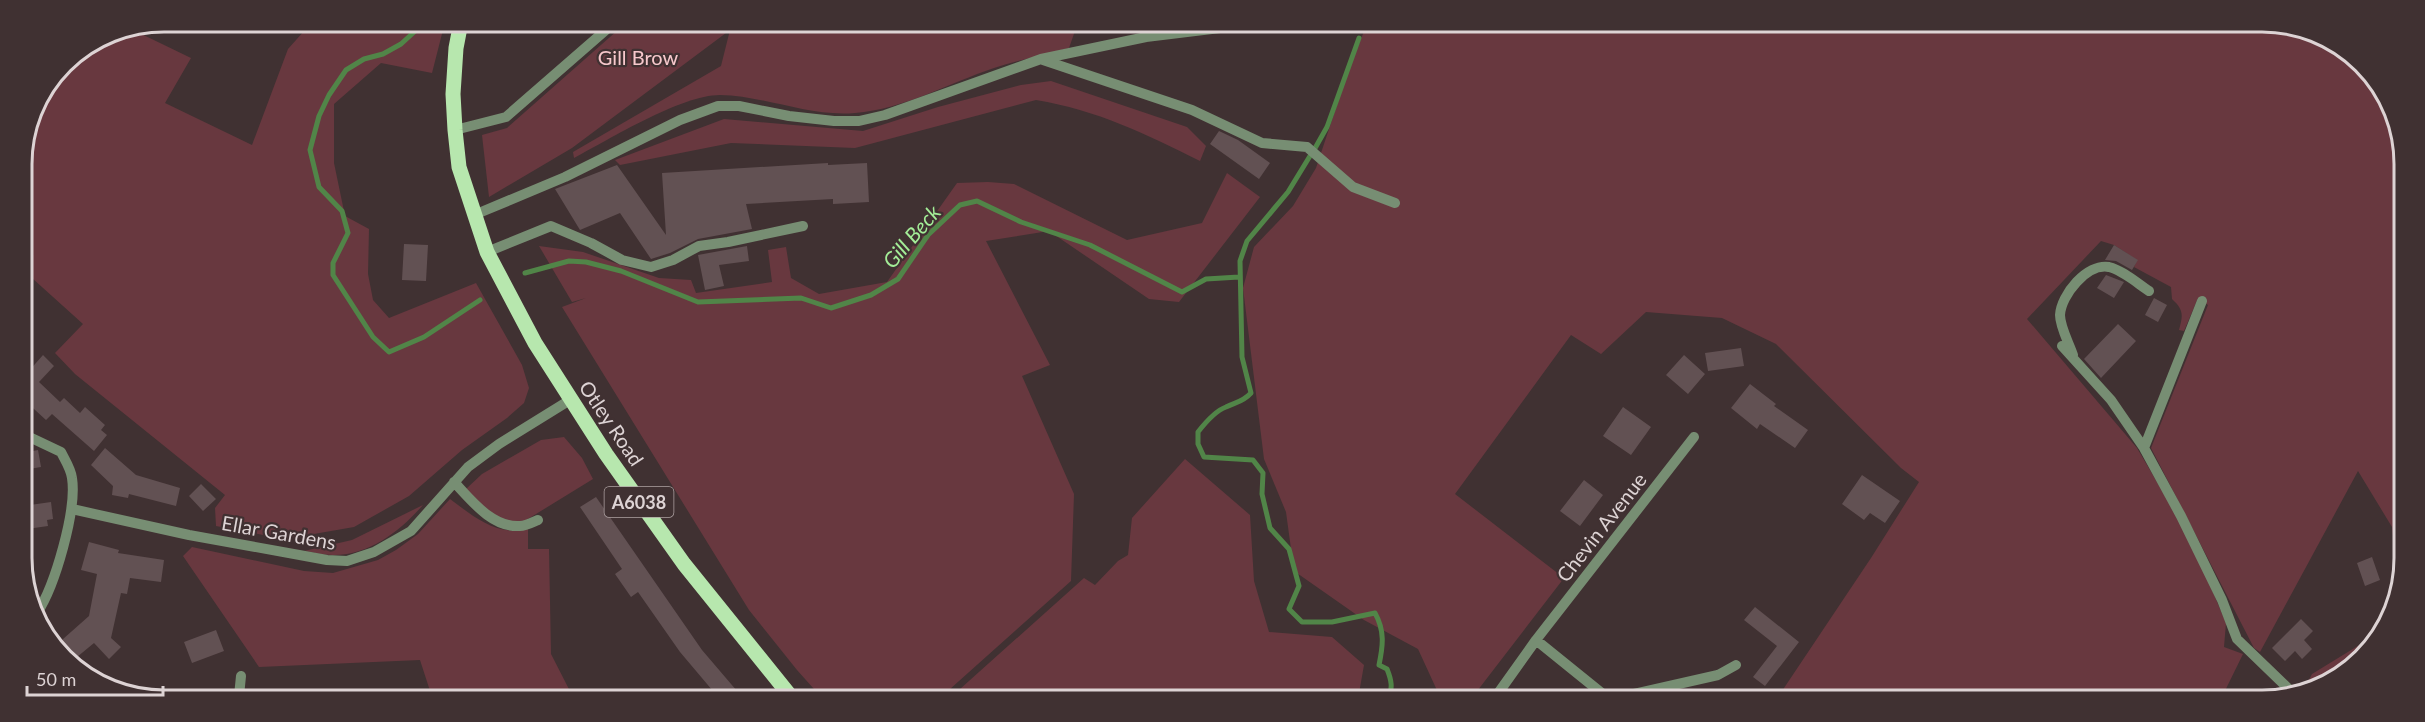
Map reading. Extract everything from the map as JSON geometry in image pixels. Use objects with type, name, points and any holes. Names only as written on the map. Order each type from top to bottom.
[{"type":"main road","name":"A6038","points":[[459,32],[453,94],[459,167],[487,252]]},
{"type":"main road","name":"Otley Road","points":[[487,252],[535,343],[570,400],[684,564],[785,690]]},
{"type":"street","points":[[455,130],[506,117],[604,32]]},
{"type":"street","points":[[474,215],[565,177],[680,120],[718,106],[739,106],[823,120],[859,122],[1041,60],[1146,37],[1187,32]]},
{"type":"street","points":[[1041,60],[1192,110],[1262,143],[1307,147],[1353,187],[1395,203]]},
{"type":"street","points":[[487,252],[551,226],[591,243],[622,260],[651,267],[673,260],[699,246],[803,226]]},
{"type":"street","points":[[2075,361],[2060,316],[2069,293],[2084,276],[2098,267],[2109,267],[2149,291]]},
{"type":"street","points":[[2144,448],[2202,301]]},
{"type":"street","points":[[2061,346],[2111,400],[2144,448],[2181,516],[2222,600],[2237,639],[2288,688]]},
{"type":"street","name":"Ellar Gardens","points":[[72,509],[189,535],[327,560],[347,561],[374,552],[411,531],[468,467],[499,444],[570,400]]},
{"type":"street","name":"Chevin Avenue","points":[[1500,690],[1536,640],[1694,437]]},
{"type":"street","points":[[32,438],[61,452],[72,477],[72,509],[50,586],[40,606]]},
{"type":"street","points":[[454,482],[476,506],[495,520],[520,526],[538,520]]},
{"type":"street","points":[[1536,640],[1600,690]]},
{"type":"street","points":[[1651,690],[1718,675],[1736,665]]},
{"type":"street","points":[[240,690],[241,676]]},
{"type":"green space","points":[[303,32],[442,32],[432,73],[381,63],[334,104],[334,163],[345,216],[369,229],[368,274],[373,300],[389,318],[476,283],[522,365],[529,388],[524,403],[462,450],[409,496],[354,527],[285,539],[216,526],[215,508],[225,495],[75,374],[55,353],[83,324],[32,278],[32,155],[38,121],[45,105],[70,70],[97,49],[141,34],[191,58],[165,103],[252,145],[288,49]]},
{"type":"green space","name":"Gill Brow","points":[[616,32],[727,32],[572,148],[489,197],[482,135],[507,128]]},
{"type":"green space","points":[[730,32],[1075,32],[1069,48],[994,68],[909,101],[873,111],[821,112],[737,96],[704,97],[646,119],[574,158],[573,152],[721,66]]},
{"type":"green space","points":[[1364,32],[2262,32],[2296,36],[2328,49],[2355,70],[2371,90],[2387,121],[2391,138],[2394,163],[2394,545],[2392,527],[2358,471],[2260,652],[2254,648],[2151,448],[2208,305],[2198,298],[2184,331],[2179,330],[2182,313],[2172,299],[2171,287],[2134,267],[2137,260],[2114,245],[2101,241],[2027,319],[2137,448],[2174,511],[2226,623],[2224,647],[2243,654],[2225,690],[1783,690],[1919,482],[1901,468],[1776,344],[1722,318],[1646,312],[1601,354],[1571,335],[1455,494],[1564,578],[1478,690],[1437,690],[1418,649],[1364,620],[1294,571],[1286,512],[1264,459],[1243,288],[1254,247],[1293,206],[1316,168]]},
{"type":"green space","points":[[1051,81],[1187,127],[1206,146],[1200,161],[1140,132],[1100,117],[1036,100],[855,148],[731,143],[620,165],[615,160],[724,119],[863,131],[938,107],[1021,85]]},
{"type":"green space","points":[[1227,173],[1260,197],[1179,302],[1149,299],[1049,231],[986,241],[1050,365],[1022,376],[1074,494],[1071,581],[949,690],[815,690],[749,610],[562,307],[586,298],[572,302],[539,246],[583,252],[659,278],[691,280],[696,293],[772,282],[768,250],[786,247],[791,278],[819,294],[887,282],[957,183],[1014,184],[1127,240],[1202,223]]},
{"type":"green space","points":[[564,437],[582,458],[593,479],[523,522],[514,523],[498,518],[484,508],[466,489],[482,474],[541,440]]},
{"type":"green space","points":[[1185,459],[1250,515],[1254,581],[1269,632],[1332,637],[1364,665],[1360,690],[959,690],[1084,578],[1095,585],[1118,561],[1128,555],[1132,518]]},
{"type":"green space","points":[[450,499],[496,528],[517,531],[528,529],[528,549],[549,549],[551,654],[569,690],[430,690],[420,660],[259,667],[183,556],[192,547],[304,571],[333,573],[378,560],[418,534]]},
{"type":"green space","points":[[423,505],[394,533],[359,551],[329,555],[304,551],[352,540]]},
{"type":"green space","points":[[2364,642],[2349,658],[2328,673],[2308,682],[2312,674]]},
{"type":"building","points":[[1219,131],[1238,140],[1270,163],[1259,179],[1210,144]]},
{"type":"building","points":[[828,163],[828,165],[867,163],[869,202],[833,204],[833,199],[746,204],[752,229],[698,239],[670,253],[651,259],[620,213],[580,230],[555,189],[617,165],[666,235],[662,173]]},
{"type":"building","points":[[404,244],[428,245],[426,281],[402,280]]},
{"type":"building","points":[[2114,245],[2138,260],[2132,270],[2116,261],[2105,260]]},
{"type":"building","points":[[747,246],[749,261],[719,265],[724,286],[705,290],[698,255]]},
{"type":"building","points":[[2106,275],[2124,282],[2114,298],[2097,288]]},
{"type":"building","points":[[2154,298],[2167,305],[2158,322],[2145,315]]},
{"type":"building","points":[[2118,324],[2136,341],[2101,378],[2084,359]]},
{"type":"building","points":[[1741,348],[1744,366],[1708,371],[1705,353]]},
{"type":"building","points":[[43,355],[54,366],[39,382],[60,402],[64,398],[80,413],[85,407],[105,425],[101,430],[107,435],[94,451],[52,414],[46,420],[32,407],[32,367]]},
{"type":"building","points":[[1684,355],[1705,374],[1688,394],[1666,375]]},
{"type":"building","points":[[1750,384],[1776,404],[1774,406],[1808,430],[1795,448],[1760,424],[1757,429],[1731,408]]},
{"type":"building","points":[[1623,407],[1651,427],[1631,455],[1603,436]]},
{"type":"building","points":[[105,448],[136,475],[180,488],[176,506],[129,494],[128,498],[112,495],[113,486],[91,465]]},
{"type":"building","points":[[38,450],[41,467],[32,468],[32,451]]},
{"type":"building","points":[[1862,475],[1900,501],[1885,523],[1870,513],[1864,520],[1842,504]]},
{"type":"building","points":[[1584,480],[1603,495],[1580,526],[1560,511]]},
{"type":"building","points":[[201,484],[216,499],[203,511],[189,496]]},
{"type":"building","points":[[596,497],[702,650],[736,690],[712,690],[680,652],[638,592],[631,597],[615,574],[622,569],[580,507]]},
{"type":"building","points":[[51,502],[53,519],[47,520],[48,526],[32,528],[32,505]]},
{"type":"building","points":[[89,542],[119,550],[118,553],[164,560],[161,582],[130,578],[127,594],[121,593],[111,638],[121,647],[109,659],[94,643],[76,658],[61,641],[89,616],[97,574],[81,570]]},
{"type":"building","points":[[2372,557],[2380,580],[2365,586],[2357,563]]},
{"type":"building","points":[[1755,607],[1799,642],[1765,686],[1753,677],[1777,646],[1744,620]]},
{"type":"building","points":[[2301,619],[2313,631],[2304,640],[2312,649],[2302,659],[2295,651],[2285,661],[2272,648]]},
{"type":"building","points":[[216,630],[224,651],[192,663],[184,642]]},
{"type":"waterway","name":"Gill Beck","points":[[414,32],[401,44],[383,54],[364,59],[346,70],[329,95],[319,116],[310,150],[319,187],[342,211],[348,233],[333,263],[333,275],[373,337],[389,352],[424,337],[480,300]]},
{"type":"waterway","points":[[1314,150],[1327,127],[1359,38]]},
{"type":"waterway","points":[[1310,156],[1288,192],[1247,241],[1240,261],[1242,357],[1251,393],[1222,409],[1211,418],[1198,432],[1198,444],[1204,457],[1253,460],[1263,473],[1262,494],[1270,528],[1289,549],[1299,586],[1289,609],[1302,622],[1332,622],[1375,613],[1382,639],[1379,665],[1387,669],[1391,680],[1391,690]]},
{"type":"waterway","name":"Gill Beck","points":[[525,273],[569,261],[586,262],[621,271],[698,302],[801,298],[831,308],[871,295],[898,279],[928,235],[960,205],[977,201],[1021,222],[1090,245],[1182,292],[1206,279],[1239,277]]}]
